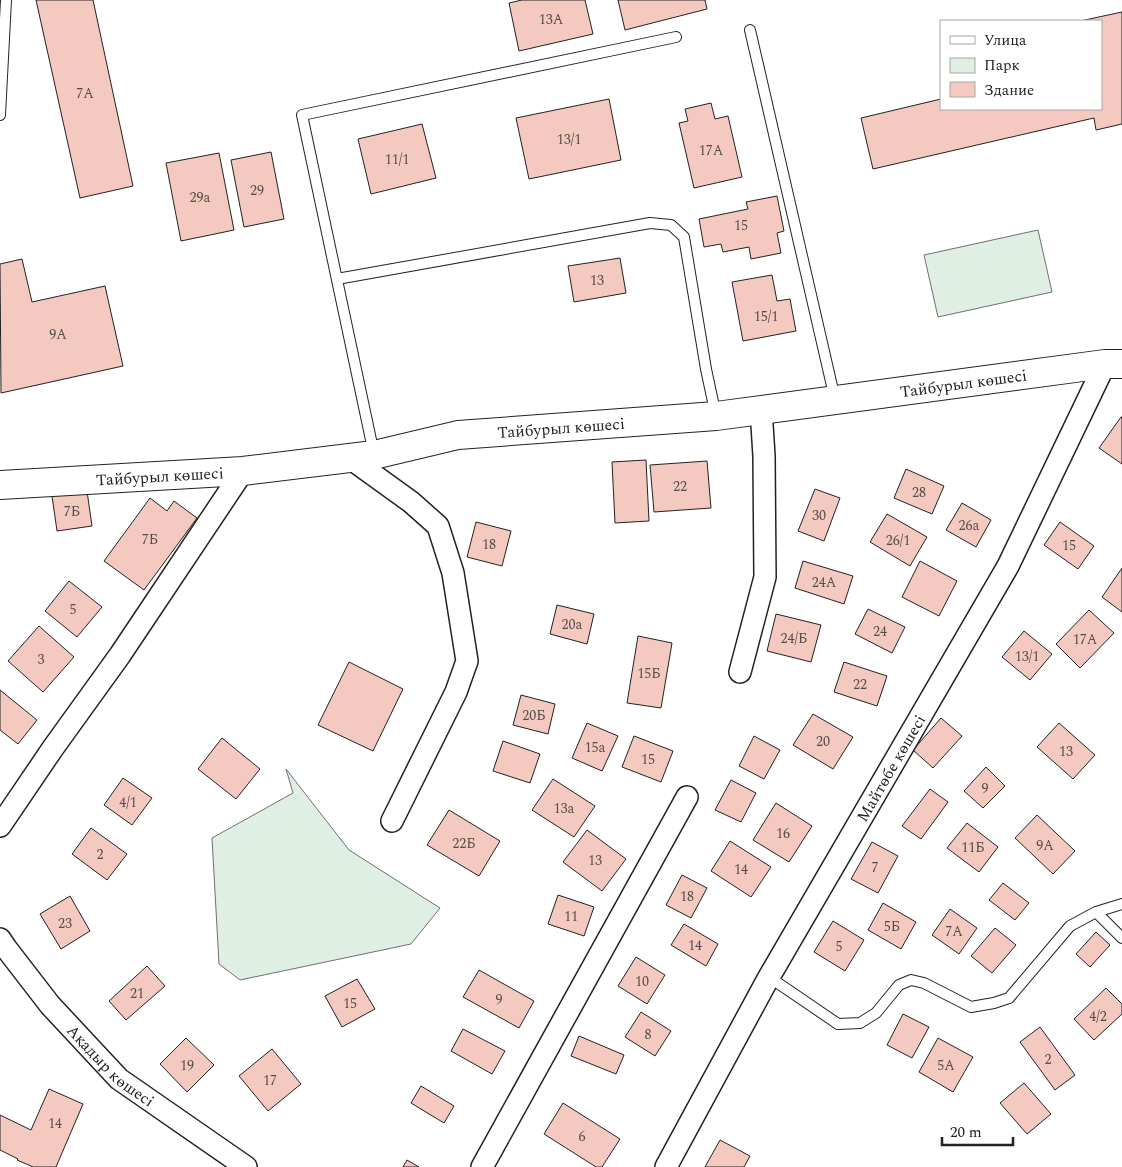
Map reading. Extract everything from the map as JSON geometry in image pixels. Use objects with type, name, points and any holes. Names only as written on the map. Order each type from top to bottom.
[{"type":"main road","name":"Тайбурыл көшесі","points":[[0,485],[243,471],[362,457],[458,435],[716,416],[1113,364]]},
{"type":"street","name":"Майтөбе көшесі","points":[[666,1167],[768,977],[1008,566],[1113,364]]},
{"type":"street","points":[[740,672],[765,577],[764,456],[761,409]]},
{"type":"street","points":[[362,457],[438,526],[453,573],[467,661],[456,692],[392,821]]},
{"type":"street","points":[[0,826],[120,655],[243,471]]},
{"type":"street","points":[[482,1167],[687,797]]},
{"type":"street","name":"Ақадыр көшесі","points":[[0,938],[50,1005],[119,1078],[246,1167]]},
{"type":"lane","points":[[0,115],[6,0]]},
{"type":"lane","points":[[750,30],[835,400]]},
{"type":"lane","points":[[362,457],[336,279],[302,115],[676,37]]},
{"type":"lane","points":[[336,279],[650,223],[671,225],[684,237],[706,369],[716,416]]},
{"type":"lane","points":[[768,977],[838,1024],[860,1024],[876,1013],[899,985],[911,980],[924,983],[971,1007],[994,1003],[1009,998],[1070,926],[1096,912],[1122,904]]},
{"type":"lane","points":[[1096,912],[1122,938]]},
{"type":"green space","points":[[1038,230],[1052,292],[938,317],[924,255]]},
{"type":"green space","points":[[286,769],[349,850],[440,908],[411,944],[240,980],[219,964],[212,838],[293,793]]},
{"type":"building","points":[[36,0],[93,0],[133,186],[80,198]]},
{"type":"building","points":[[522,0],[585,0],[593,34],[519,51],[509,3]]},
{"type":"building","points":[[618,0],[705,0],[707,9],[625,30]]},
{"type":"building","points":[[1122,12],[1122,124],[1096,130],[1094,118],[873,169],[861,118],[940,99],[940,110],[1102,110],[1102,20],[1085,20]]},
{"type":"building","points":[[609,99],[621,160],[529,179],[516,118]]},
{"type":"building","points":[[711,103],[715,119],[728,116],[742,177],[694,188],[679,123],[688,121],[685,109]]},
{"type":"building","points":[[422,124],[436,178],[371,194],[358,139]]},
{"type":"building","points":[[271,152],[284,219],[244,227],[231,160]]},
{"type":"building","points":[[219,153],[234,230],[181,241],[166,163]]},
{"type":"building","points":[[777,196],[784,231],[777,233],[781,253],[751,259],[749,247],[723,252],[721,244],[704,247],[699,219],[748,209],[746,202]]},
{"type":"building","points":[[620,258],[626,293],[574,302],[568,266]]},
{"type":"building","points":[[22,259],[32,302],[105,286],[123,366],[1,393],[0,264]]},
{"type":"building","points":[[772,275],[777,301],[790,299],[796,331],[743,341],[732,282]]},
{"type":"building","points":[[1122,417],[1122,464],[1099,448]]},
{"type":"building","points":[[646,460],[649,521],[615,523],[612,462]]},
{"type":"building","points":[[707,461],[711,508],[654,512],[650,465]]},
{"type":"building","points":[[906,469],[944,486],[932,514],[894,498]]},
{"type":"building","points":[[815,489],[840,498],[824,541],[798,531]]},
{"type":"building","points":[[87,491],[92,526],[57,531],[52,496]]},
{"type":"building","points":[[150,498],[167,511],[174,501],[197,518],[144,590],[104,561]]},
{"type":"building","points":[[962,503],[991,520],[976,547],[946,530]]},
{"type":"building","points":[[887,514],[927,537],[910,566],[870,542]]},
{"type":"building","points":[[476,522],[511,531],[502,566],[467,557]]},
{"type":"building","points":[[1060,522],[1094,546],[1078,569],[1044,545]]},
{"type":"building","points":[[803,561],[853,576],[844,604],[795,588]]},
{"type":"building","points":[[920,561],[957,581],[939,616],[902,597]]},
{"type":"building","points":[[1122,568],[1122,612],[1102,597]]},
{"type":"building","points":[[69,581],[102,607],[77,637],[45,611]]},
{"type":"building","points":[[557,605],[594,614],[587,644],[550,634]]},
{"type":"building","points":[[868,609],[905,627],[892,653],[855,634]]},
{"type":"building","points":[[1089,610],[1114,633],[1080,668],[1056,644]]},
{"type":"building","points":[[776,614],[821,625],[811,662],[767,651]]},
{"type":"building","points":[[39,626],[74,657],[43,692],[8,661]]},
{"type":"building","points":[[1024,631],[1052,654],[1030,680],[1002,657]]},
{"type":"building","points":[[638,636],[672,643],[661,708],[627,703]]},
{"type":"building","points":[[349,662],[403,689],[373,751],[318,725]]},
{"type":"building","points":[[844,662],[887,676],[877,706],[834,692]]},
{"type":"building","points":[[0,690],[37,720],[18,744],[0,730]]},
{"type":"building","points":[[521,695],[555,704],[548,734],[513,725]]},
{"type":"building","points":[[813,714],[853,737],[833,769],[793,745]]},
{"type":"building","points":[[941,718],[962,736],[933,768],[913,750]]},
{"type":"building","points":[[587,723],[618,736],[602,771],[572,758]]},
{"type":"building","points":[[1059,723],[1095,755],[1073,779],[1037,747]]},
{"type":"building","points":[[634,736],[673,751],[661,782],[622,767]]},
{"type":"building","points":[[754,736],[780,750],[764,779],[739,766]]},
{"type":"building","points":[[222,738],[260,769],[236,799],[198,769]]},
{"type":"building","points":[[503,741],[540,754],[530,783],[493,771]]},
{"type":"building","points":[[986,767],[1005,786],[983,808],[964,791]]},
{"type":"building","points":[[123,778],[152,798],[132,825],[104,805]]},
{"type":"building","points":[[553,779],[595,806],[574,837],[532,810]]},
{"type":"building","points":[[731,780],[756,793],[741,822],[715,810]]},
{"type":"building","points":[[930,789],[948,802],[921,839],[902,826]]},
{"type":"building","points":[[776,803],[812,826],[789,862],[753,840]]},
{"type":"building","points":[[449,810],[500,841],[479,876],[427,845]]},
{"type":"building","points":[[1037,815],[1075,851],[1053,874],[1015,838]]},
{"type":"building","points":[[967,823],[998,847],[979,872],[947,848]]},
{"type":"building","points":[[91,828],[127,854],[107,880],[72,854]]},
{"type":"building","points":[[587,830],[626,859],[602,891],[563,862]]},
{"type":"building","points":[[730,841],[771,867],[751,897],[711,871]]},
{"type":"building","points":[[872,842],[898,856],[878,893],[851,879]]},
{"type":"building","points":[[682,875],[707,888],[691,918],[666,905]]},
{"type":"building","points":[[1003,883],[1029,903],[1015,920],[989,900]]},
{"type":"building","points":[[558,895],[594,907],[584,936],[548,924]]},
{"type":"building","points":[[70,896],[90,931],[61,949],[40,914]]},
{"type":"building","points":[[883,903],[916,922],[901,949],[868,930]]},
{"type":"building","points":[[950,909],[977,928],[959,954],[932,935]]},
{"type":"building","points":[[833,921],[864,940],[845,971],[814,952]]},
{"type":"building","points":[[684,924],[718,944],[706,966],[671,945]]},
{"type":"building","points":[[995,928],[1016,945],[992,973],[971,956]]},
{"type":"building","points":[[1096,932],[1110,945],[1090,967],[1076,954]]},
{"type":"building","points":[[636,957],[665,975],[647,1004],[618,986]]},
{"type":"building","points":[[147,966],[165,986],[126,1020],[109,1001]]},
{"type":"building","points":[[479,970],[534,1001],[519,1028],[463,997]]},
{"type":"building","points":[[357,979],[375,1009],[342,1027],[325,996]]},
{"type":"building","points":[[1106,988],[1122,1004],[1122,1014],[1094,1040],[1074,1019]]},
{"type":"building","points":[[641,1012],[671,1031],[655,1056],[625,1037]]},
{"type":"building","points":[[903,1014],[929,1027],[912,1058],[887,1045]]},
{"type":"building","points":[[1040,1027],[1075,1075],[1055,1090],[1020,1042]]},
{"type":"building","points":[[463,1029],[505,1051],[492,1074],[451,1051]]},
{"type":"building","points":[[579,1036],[624,1055],[616,1074],[571,1056]]},
{"type":"building","points":[[186,1038],[214,1065],[187,1092],[160,1064]]},
{"type":"building","points":[[938,1038],[973,1057],[953,1092],[919,1072]]},
{"type":"building","points":[[272,1049],[301,1084],[268,1111],[239,1076]]},
{"type":"building","points":[[1024,1083],[1051,1114],[1027,1134],[1000,1103]]},
{"type":"building","points":[[421,1086],[454,1106],[444,1123],[411,1103]]},
{"type":"building","points":[[49,1089],[83,1104],[56,1167],[33,1167],[0,1150],[0,1115],[31,1130]]},
{"type":"building","points":[[563,1103],[620,1139],[602,1167],[596,1167],[544,1134]]},
{"type":"building","points":[[720,1140],[750,1156],[744,1167],[705,1167]]},
{"type":"building","points":[[407,1160],[419,1167],[403,1167]]}]
